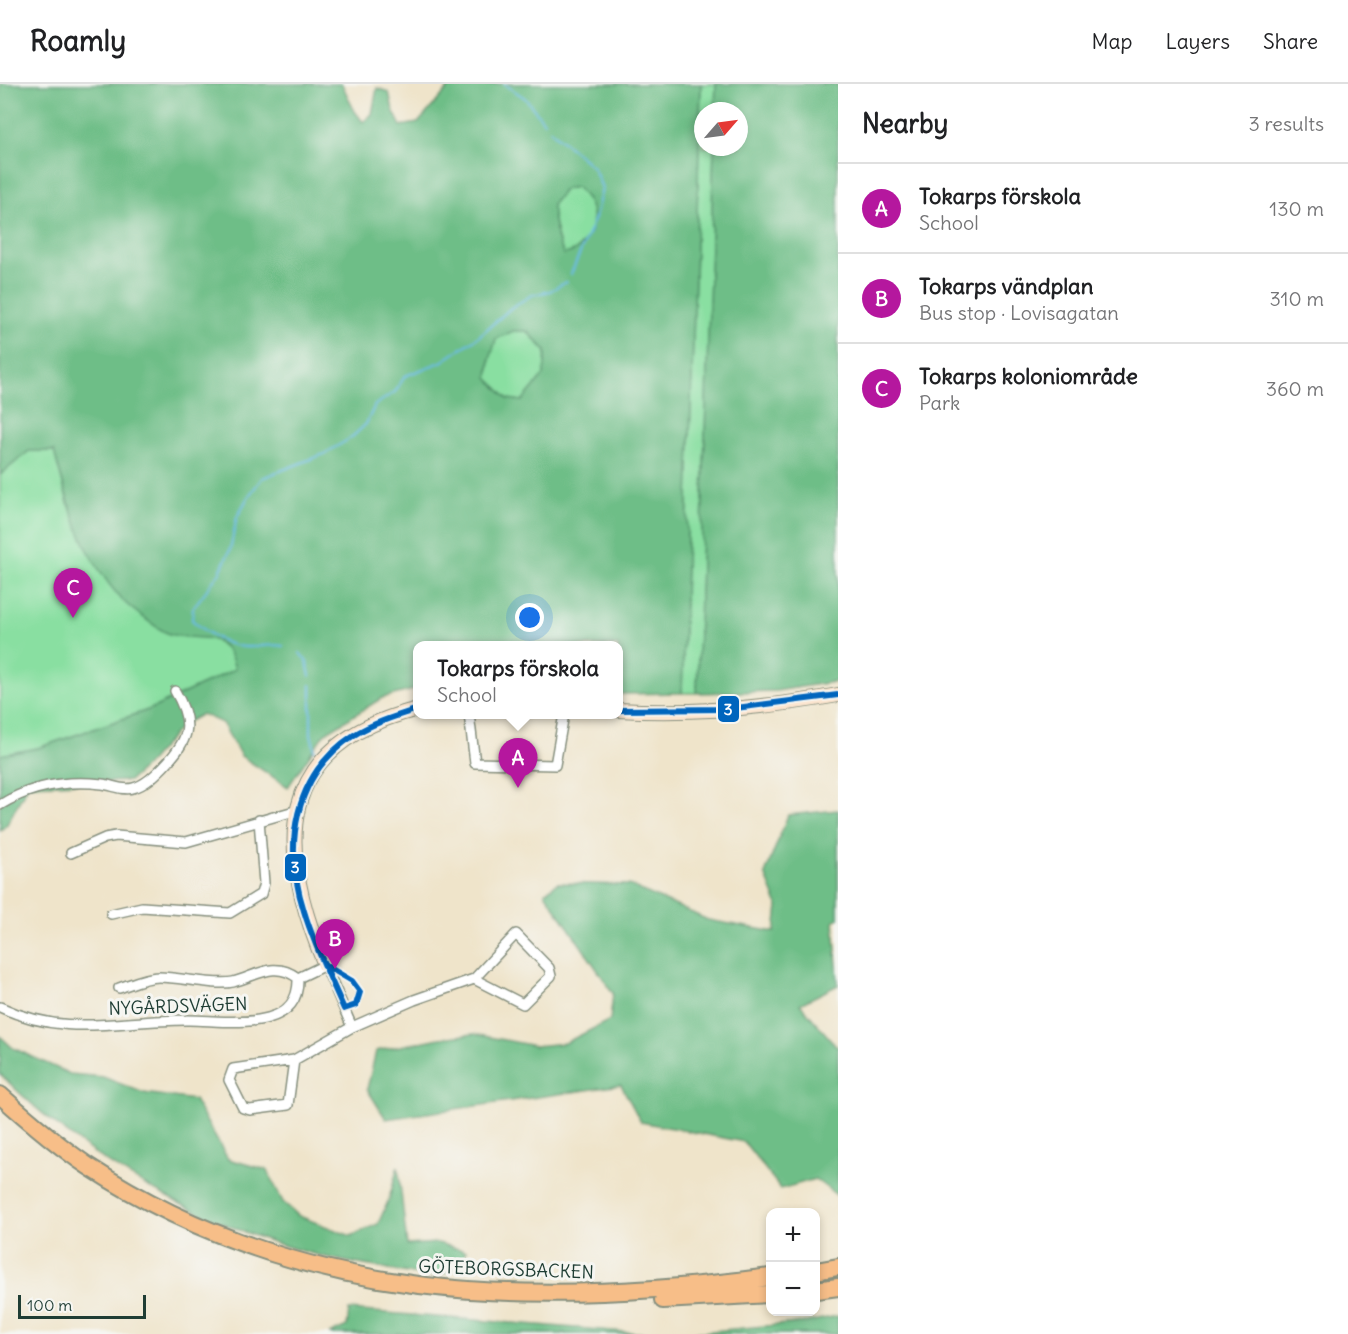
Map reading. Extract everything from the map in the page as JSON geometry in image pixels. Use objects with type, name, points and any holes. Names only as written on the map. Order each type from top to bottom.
[{"type":"highway","name":"GÖTEBORGSBACKEN","points":[[0,1095],[62,1146],[140,1197],[209,1231],[323,1269],[408,1285],[529,1293],[625,1292],[766,1278]]},
{"type":"highway","name":"GÖTEBORGSBACKEN","points":[[0,1107],[67,1162],[156,1216],[240,1254],[320,1278],[409,1295],[539,1303],[766,1294]]},
{"type":"highway","points":[[820,1270],[838,1268]]},
{"type":"highway","points":[[820,1289],[838,1287]]},
{"type":"street","points":[[0,805],[23,792],[49,785],[90,783],[125,789],[144,783],[171,759],[186,739],[188,726],[183,705],[175,691]]},
{"type":"street","points":[[623,710],[705,710],[765,706],[838,695]]},
{"type":"street","points":[[352,1027],[325,965],[298,889],[294,837],[298,810],[306,784],[327,755],[345,740],[374,724],[413,710]]},
{"type":"street","points":[[470,719],[475,763],[555,765],[563,719]]},
{"type":"street","points":[[71,853],[105,838],[116,836],[186,842],[298,810]]},
{"type":"street","points":[[111,914],[142,907],[230,913],[261,894],[264,883],[259,820]]},
{"type":"street","points":[[294,1059],[288,1105],[250,1110],[243,1108],[229,1080],[233,1069],[294,1059],[352,1027],[414,1000],[474,979],[516,934],[549,968],[551,976],[523,1004],[474,979]]},
{"type":"street","points":[[298,978],[325,965]]},
{"type":"street","name":"NYGÅRDSVÄGEN","points":[[0,1007],[36,1022],[73,1026],[186,1020],[234,1024],[268,1018],[287,1008],[297,994],[298,978],[290,971],[277,968],[264,970],[232,982],[156,977],[118,988]]},
{"type":"green space","points":[[0,84],[342,84],[354,110],[363,122],[372,114],[377,88],[389,92],[393,110],[401,126],[418,123],[452,84],[701,84],[700,102],[694,102],[694,156],[699,156],[682,693],[623,694],[623,641],[413,641],[413,690],[382,698],[324,734],[288,787],[241,756],[222,723],[202,714],[182,725],[146,766],[129,781],[28,785],[7,824],[0,831],[0,755],[38,748],[151,709],[235,669],[230,656],[218,641],[170,634],[145,619],[122,600],[108,583],[87,548],[65,492],[54,451],[29,451],[0,475]],"holes":[[[577,187],[591,208],[592,226],[586,239],[577,249],[564,254],[557,237],[552,205],[565,189]],[[513,331],[527,331],[546,351],[544,375],[522,401],[508,399],[488,378],[490,359],[496,339]]]},
{"type":"green space","points":[[701,84],[716,84],[715,102],[700,102]]},
{"type":"green space","points":[[716,84],[838,84],[838,681],[776,691],[697,693],[714,156],[748,156],[748,102],[715,102]]},
{"type":"green space","points":[[699,156],[714,156],[697,693],[682,693]]},
{"type":"green space","points":[[577,187],[591,208],[592,226],[582,245],[564,254],[557,237],[552,205],[565,189]]},
{"type":"green space","points":[[513,331],[527,331],[546,352],[544,375],[522,401],[508,399],[488,378],[490,359],[496,339]]},
{"type":"green space","points":[[29,451],[54,451],[68,503],[169,634],[201,636],[219,643],[232,657],[236,669],[151,709],[38,748],[0,755],[0,475]]},
{"type":"green space","points":[[838,810],[838,919],[834,920],[838,985],[800,1004],[838,1048],[838,1196],[815,1179],[781,1189],[744,1142],[641,1122],[621,1085],[386,1119],[367,1089],[376,1051],[440,1038],[474,1034],[535,1046],[565,1043],[610,1020],[613,993],[545,893],[557,883],[629,885],[708,920],[775,932],[778,906],[765,874],[788,815]]},
{"type":"green space","points":[[0,1036],[13,1048],[70,1074],[103,1077],[144,1093],[194,1100],[228,1159],[267,1170],[283,1202],[299,1216],[351,1236],[378,1224],[389,1199],[398,1166],[407,1245],[438,1243],[466,1251],[462,1261],[450,1272],[422,1275],[330,1258],[226,1225],[176,1202],[128,1175],[83,1145],[40,1111],[0,1074]]},
{"type":"green space","points":[[349,1310],[651,1334],[329,1334],[347,1326]]},
{"type":"green space","points":[[838,1316],[838,1334],[681,1334],[807,1322]]},
{"type":"waterway","points":[[504,84],[525,98],[544,122]]},
{"type":"waterway","points":[[550,130],[593,167],[602,188],[595,218],[571,274]]},
{"type":"waterway","points":[[283,646],[246,647],[224,642],[192,620],[193,608],[220,572],[230,550],[237,517],[262,478],[324,454],[351,438],[366,424],[375,405],[395,392],[405,376],[441,362],[478,337],[512,307],[532,295],[550,291],[566,282]]},
{"type":"waterway","points":[[300,653],[307,662],[310,676]]},
{"type":"waterway","points":[[311,685],[311,734],[315,751]]},
{"type":"transit line","name":"3","points":[[623,710],[728,709],[838,695]]},
{"type":"transit line","name":"3","points":[[325,965],[352,981],[360,992],[356,1005],[344,1009],[312,936],[304,911],[294,861],[298,813],[306,791],[318,770],[333,751],[361,731],[413,711]]},
{"type":"place","name":"Tokarps koloniområde","points":[[73,618]]},
{"type":"place","name":"Tokarps förskola","points":[[518,788]]},
{"type":"place","name":"Tokarps vändplan","points":[[335,969]]}]
